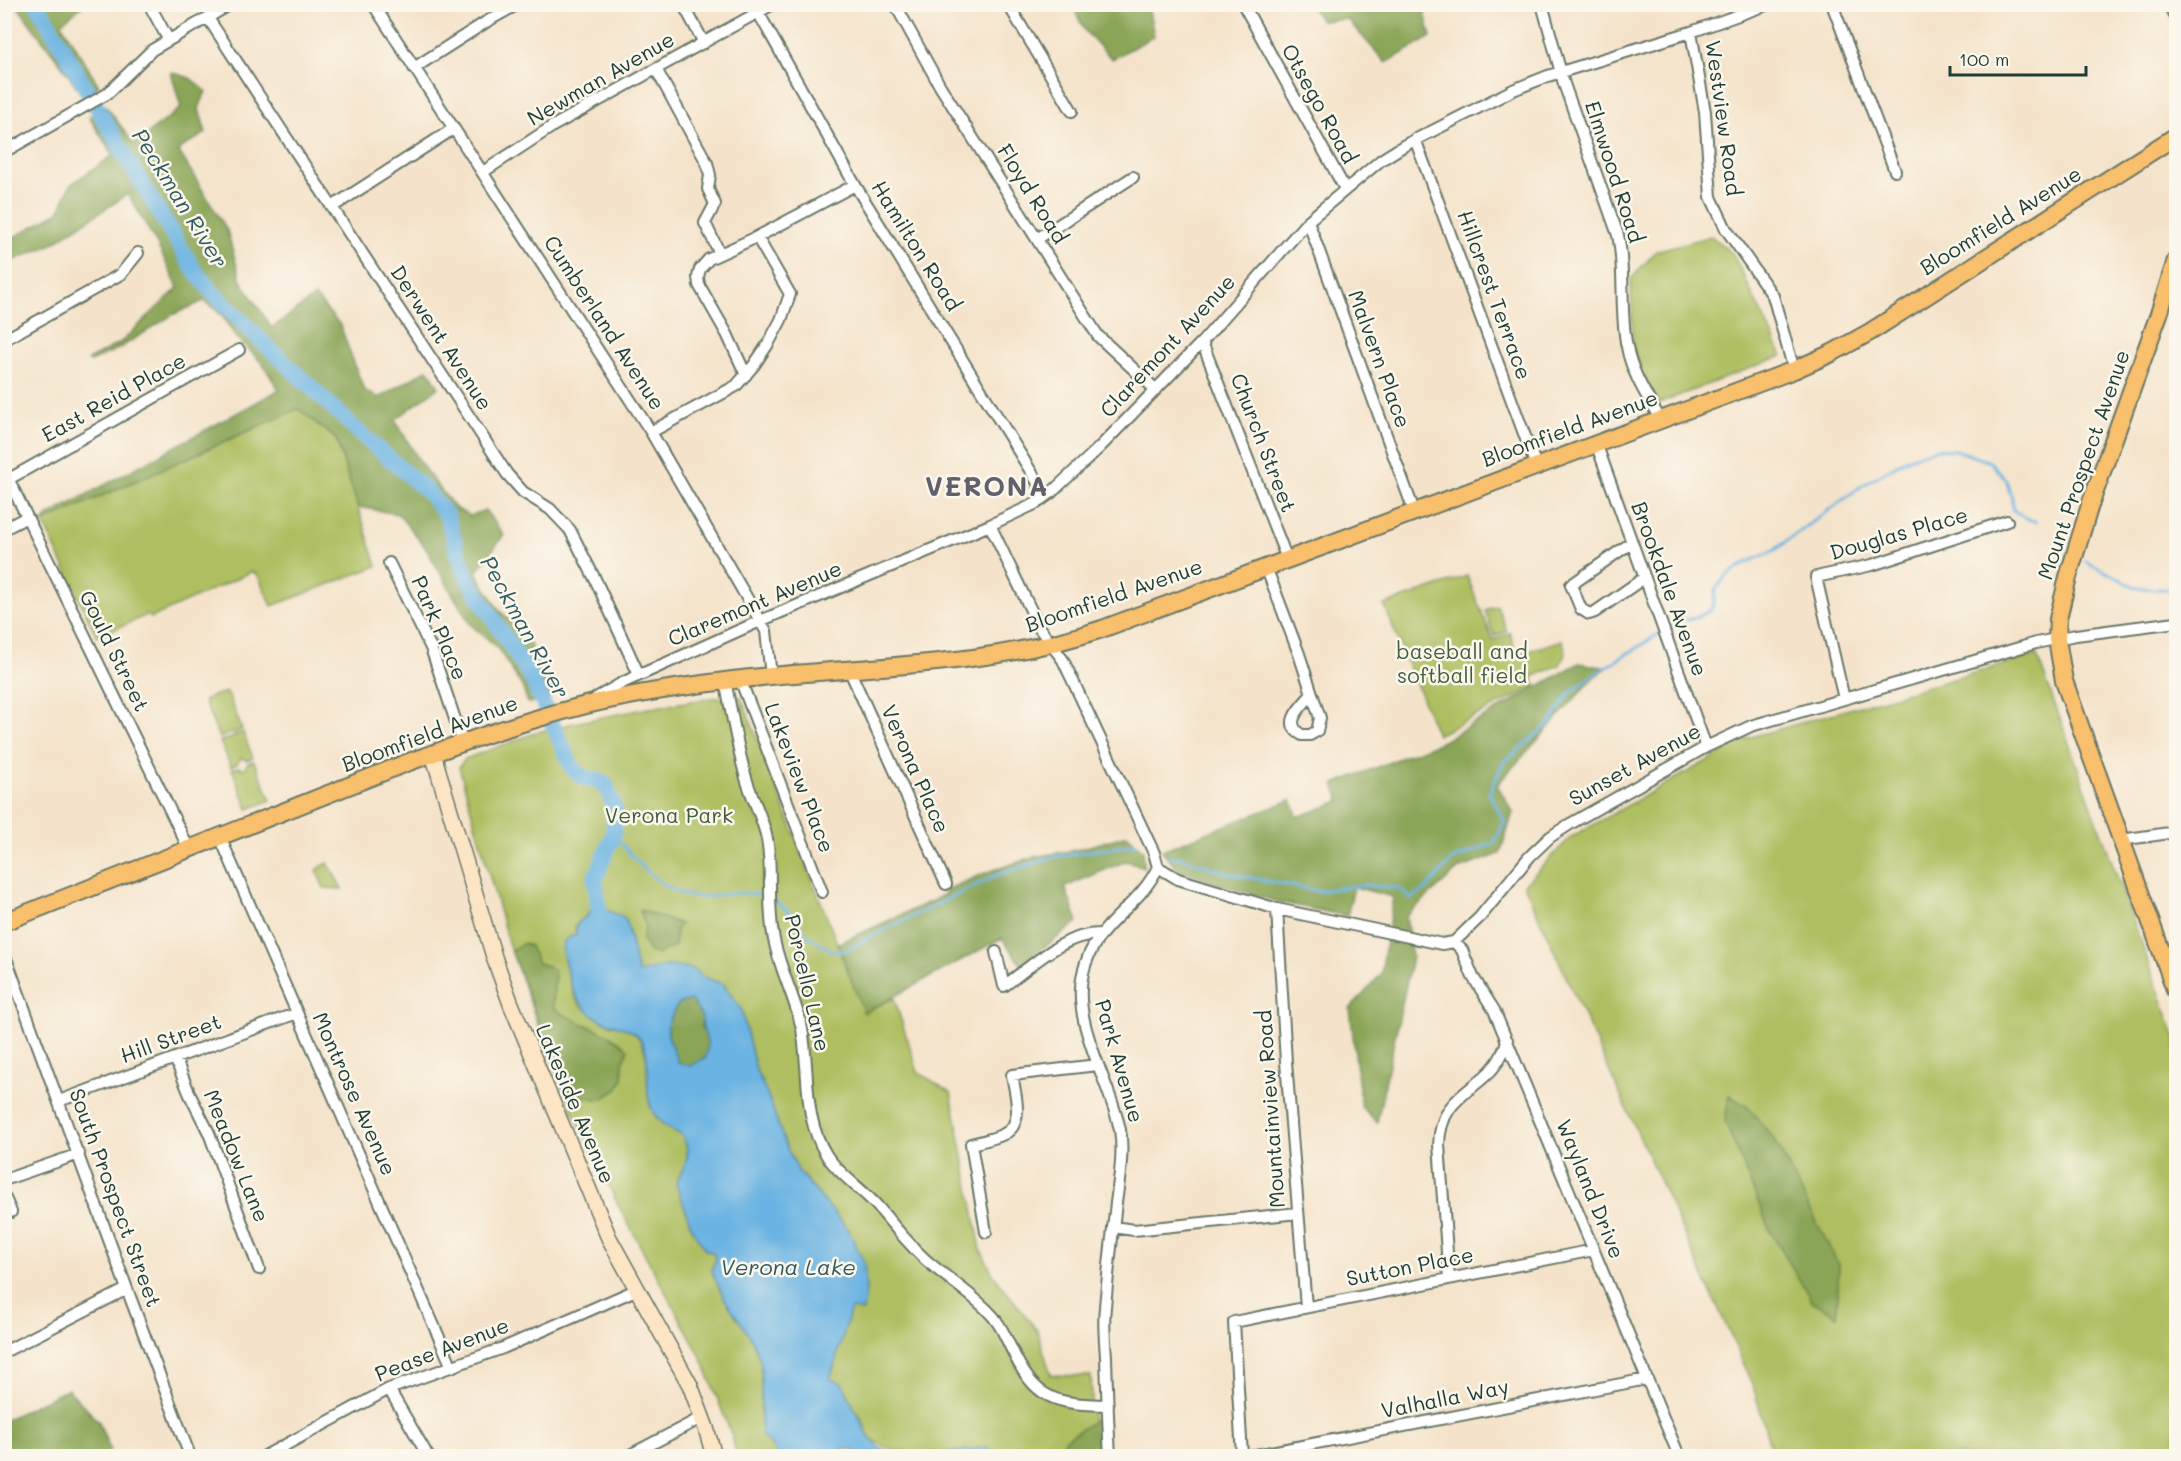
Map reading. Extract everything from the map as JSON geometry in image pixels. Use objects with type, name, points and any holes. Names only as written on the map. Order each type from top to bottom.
[{"type":"main road","points":[[2172,4],[2176,12]]},
{"type":"main road","name":"Bloomfield Avenue","points":[[4,921],[433,754],[534,720],[584,706],[668,689],[732,680],[992,655],[1051,645],[1112,625],[1832,353],[1870,332],[2169,147],[2176,136]]},
{"type":"main road","name":"Mount Prospect Avenue","points":[[2176,260],[2159,314],[2090,505],[2067,578],[2058,619],[2057,639],[2064,681],[2176,992]]},
{"type":"main road","name":"Lakeside Avenue","points":[[433,754],[495,960],[511,1004],[605,1229],[679,1364],[702,1417],[714,1456]]},
{"type":"street","points":[[149,4],[168,39]]},
{"type":"street","points":[[4,152],[100,98],[119,84],[146,55],[168,39],[231,4]]},
{"type":"street","name":"Cumberland Avenue","points":[[373,4],[651,432],[766,631],[771,676]]},
{"type":"street","points":[[414,68],[518,4]]},
{"type":"street","points":[[683,4],[704,43]]},
{"type":"street","name":"Newman Avenue","points":[[483,172],[553,126],[773,4]]},
{"type":"street","name":"Floyd Road","points":[[895,4],[940,86],[1098,336],[1155,389]]},
{"type":"street","points":[[1008,4],[1072,111]]},
{"type":"street","name":"Otsego Road","points":[[1243,4],[1345,189]]},
{"type":"street","name":"Elmwood Road","points":[[1542,4],[1560,72],[1618,235],[1623,269],[1623,324],[1629,356],[1636,375],[1660,419]]},
{"type":"street","name":"Claremont Avenue","points":[[584,706],[639,675],[760,621],[990,525],[1026,509],[1046,496],[1100,447],[1202,342],[1308,221],[1381,160],[1415,139],[1513,90],[1560,72],[1691,32],[1769,4]]},
{"type":"street","points":[[1832,4],[1895,171]]},
{"type":"street","name":"Hamilton Road","points":[[758,12],[855,185],[1046,496]]},
{"type":"street","name":"Derwent Avenue","points":[[208,18],[512,481],[523,492],[556,515],[570,530],[639,675]]},
{"type":"street","name":"Westview Road","points":[[1691,32],[1705,112],[1711,197],[1726,229],[1773,296],[1794,369]]},
{"type":"street","points":[[656,69],[707,163],[710,174],[708,189],[716,204],[705,223],[720,254]]},
{"type":"street","points":[[332,207],[453,129]]},
{"type":"street","name":"Hillcrest Terrace","points":[[1415,139],[1536,466]]},
{"type":"street","points":[[1037,239],[1133,177]]},
{"type":"street","points":[[746,375],[698,281],[698,273],[702,265],[855,185]]},
{"type":"street","name":"Malvern Place","points":[[1308,221],[1414,511]]},
{"type":"street","points":[[651,432],[736,386],[775,332],[790,294],[757,237]]},
{"type":"street","points":[[4,340],[122,274],[138,253]]},
{"type":"street","name":"Church Street","points":[[1202,342],[1287,559]]},
{"type":"street","name":"East Reid Place","points":[[7,475],[239,350]]},
{"type":"street","name":"Brookdale Avenue","points":[[1596,443],[1706,747]]},
{"type":"street","name":"Gould Street","points":[[7,475],[189,849]]},
{"type":"street","points":[[4,529],[27,517]]},
{"type":"street","name":"Douglas Place","points":[[1844,699],[1816,577],[1872,565],[2007,521]]},
{"type":"street","points":[[990,525],[1040,629],[1063,660],[1154,853],[1158,867],[1178,879],[1277,909],[1442,944],[1457,945]]},
{"type":"street","points":[[1631,543],[1571,585],[1583,612],[1593,614],[1644,578]]},
{"type":"street","name":"Park Place","points":[[389,563],[430,648],[463,743]]},
{"type":"street","points":[[1266,567],[1312,694]]},
{"type":"street","name":"Sunset Avenue","points":[[1457,945],[1530,856],[1550,837],[1706,747],[1750,726],[2036,643],[2076,634],[2176,622]]},
{"type":"street","name":"Verona Place","points":[[849,669],[946,884]]},
{"type":"street","name":"Lakeview Place","points":[[732,680],[822,892]]},
{"type":"street","name":"Porcello Lane","points":[[732,680],[743,767],[766,835],[769,852],[769,899],[773,934],[778,957],[802,1029],[808,1108],[822,1148],[834,1166],[879,1208],[926,1260],[988,1311],[1005,1332],[1021,1367],[1043,1393],[1064,1403],[1108,1405]]},
{"type":"street","points":[[2121,840],[2176,831]]},
{"type":"street","name":"Montrose Avenue","points":[[220,837],[452,1367]]},
{"type":"street","name":"Park Avenue","points":[[1110,1456],[1104,1309],[1120,1172],[1120,1132],[1113,1103],[1087,1033],[1080,993],[1086,959],[1099,934],[1119,913],[1138,898],[1158,867]]},
{"type":"street","name":"Mountainview Road","points":[[1277,909],[1306,1307]]},
{"type":"street","points":[[996,952],[1004,986],[1056,948],[1079,937],[1099,934]]},
{"type":"street","name":"Wayland Drive","points":[[1457,945],[1473,977],[1494,1010],[1680,1456]]},
{"type":"street","name":"South Prospect Street","points":[[4,953],[190,1456]]},
{"type":"street","name":"Hill Street","points":[[59,1101],[297,1013]]},
{"type":"street","points":[[1449,1279],[1439,1145],[1440,1130],[1444,1116],[1453,1102],[1494,1070],[1507,1040]]},
{"type":"street","name":"Meadow Lane","points":[[175,1058],[209,1133],[259,1269]]},
{"type":"street","points":[[987,1232],[971,1144],[1006,1133],[1016,1120],[1017,1108],[1012,1075],[1097,1065]]},
{"type":"street","points":[[4,1180],[79,1154]]},
{"type":"street","points":[[4,1196],[11,1212]]},
{"type":"street","points":[[1113,1227],[1134,1230],[1298,1213]]},
{"type":"street","name":"Sutton Place","points":[[1242,1456],[1234,1322],[1594,1250]]},
{"type":"street","points":[[4,1352],[127,1289]]},
{"type":"street","name":"Pease Avenue","points":[[266,1456],[389,1389],[503,1348],[638,1289]]},
{"type":"street","name":"Valhalla Way","points":[[1250,1456],[1647,1379]]},
{"type":"street","points":[[389,1389],[428,1456]]},
{"type":"street","points":[[628,1456],[702,1417]]},
{"type":"green space","points":[[17,5],[84,5],[61,23],[99,86],[82,96]]},
{"type":"green space","points":[[1072,5],[1148,5],[1154,36],[1112,59],[1085,31]]},
{"type":"green space","points":[[1310,5],[1423,5],[1431,37],[1386,63],[1347,19],[1321,21]]},
{"type":"green space","points":[[171,72],[190,78],[206,91],[199,109],[206,133],[178,150],[227,230],[241,281],[272,328],[315,296],[340,325],[364,390],[379,398],[428,369],[439,387],[395,420],[423,467],[455,508],[470,516],[485,510],[504,535],[476,572],[499,610],[527,637],[551,697],[528,703],[522,686],[497,647],[470,624],[425,547],[398,514],[358,507],[336,439],[298,409],[43,522],[49,515],[279,390],[262,363],[235,336],[222,315],[204,301],[172,315],[120,348],[90,362],[88,360],[121,342],[178,288],[157,244],[128,194],[50,245],[5,264],[5,242],[59,212],[70,185],[113,155],[89,117],[106,106],[134,144],[181,108]]},
{"type":"green space","points":[[1711,236],[1733,254],[1782,356],[1659,403],[1640,368],[1633,347],[1631,279],[1656,251]]},
{"type":"green space","points":[[298,408],[336,439],[377,566],[272,606],[257,574],[251,572],[151,618],[147,615],[97,637],[43,522]]},
{"type":"green space","name":"baseball and softball field","points":[[1467,576],[1493,640],[1510,633],[1514,656],[1562,640],[1566,651],[1560,665],[1532,677],[1536,686],[1437,735],[1384,605]]},
{"type":"green space","points":[[1497,606],[1507,631],[1494,636],[1485,610]]},
{"type":"green space","points":[[2037,655],[2176,1039],[2176,1456],[1773,1456],[1752,1382],[1524,885],[1571,837],[1748,738]]},
{"type":"green space","points":[[1579,663],[1607,668],[1594,677],[1497,785],[1513,812],[1500,854],[1459,869],[1406,916],[1412,957],[1377,1122],[1361,1107],[1350,1009],[1381,974],[1393,897],[1354,887],[1347,916],[1274,901],[1178,871],[1162,850],[1291,800],[1298,817],[1340,801],[1334,784],[1441,742]]},
{"type":"green space","points":[[227,692],[242,729],[219,738],[204,701]]},
{"type":"green space","name":"Verona Park","points":[[741,697],[864,1012],[894,998],[918,1072],[951,1093],[981,1250],[994,1276],[1037,1330],[1051,1375],[1091,1376],[1094,1456],[1008,1456],[1003,1451],[995,1453],[987,1447],[942,1453],[911,1453],[884,1446],[870,1437],[859,1414],[830,1379],[851,1308],[863,1311],[848,1229],[799,1172],[786,1146],[756,1070],[741,1009],[723,984],[702,977],[691,968],[667,966],[638,973],[626,919],[607,911],[603,906],[592,908],[575,926],[576,935],[563,944],[562,951],[572,989],[576,999],[587,1010],[606,1022],[633,1032],[644,1049],[649,1102],[654,1114],[665,1125],[682,1135],[687,1149],[685,1165],[676,1183],[706,1250],[713,1252],[716,1259],[711,1270],[724,1298],[751,1338],[761,1362],[760,1412],[769,1443],[779,1456],[736,1456],[733,1439],[702,1359],[618,1205],[570,1106],[508,942],[459,767],[465,759],[538,732],[574,723],[711,698]]},
{"type":"green space","points":[[243,732],[253,758],[247,760],[241,758],[231,767],[220,741]]},
{"type":"green space","points":[[254,761],[271,800],[248,809],[232,769],[238,767],[244,769],[248,763]]},
{"type":"green space","points":[[1127,835],[1143,850],[1144,867],[1126,861],[1065,887],[1078,922],[1021,965],[1002,938],[864,1013],[837,944],[934,900],[945,894],[946,890],[985,873],[1033,857],[1076,850]]},
{"type":"green space","points":[[328,863],[342,889],[324,888],[316,870]]},
{"type":"green space","points":[[640,910],[681,924],[676,929],[675,946],[658,954],[650,952],[642,940],[645,926]]},
{"type":"green space","points":[[524,943],[530,946],[538,963],[555,971],[553,1007],[601,1031],[628,1050],[623,1062],[623,1078],[618,1089],[602,1099],[565,1093],[511,950]]},
{"type":"green space","points":[[691,1000],[702,1017],[701,1026],[709,1039],[709,1050],[705,1058],[690,1066],[678,1062],[669,1038],[668,1026],[679,1003]]},
{"type":"green space","points":[[1729,1095],[1748,1107],[1775,1140],[1839,1266],[1837,1316],[1812,1301],[1770,1231],[1725,1122]]},
{"type":"green space","points":[[68,1389],[99,1422],[110,1450],[102,1456],[5,1456],[5,1420]]},
{"type":"green space","points":[[1101,1416],[1102,1456],[1056,1456],[1066,1439]]},
{"type":"water","name":"Verona Lake","points":[[603,905],[607,910],[626,919],[638,973],[667,966],[691,968],[703,977],[723,984],[741,1009],[756,1070],[786,1146],[799,1172],[848,1229],[864,1262],[866,1289],[863,1311],[851,1309],[830,1379],[842,1383],[869,1437],[881,1449],[909,1456],[860,1456],[854,1450],[844,1449],[833,1456],[779,1456],[761,1436],[761,1362],[751,1338],[724,1298],[711,1270],[716,1259],[713,1252],[706,1250],[692,1229],[676,1183],[687,1155],[682,1135],[664,1125],[654,1114],[649,1101],[645,1048],[638,1036],[589,1012],[576,996],[568,976],[563,944],[569,937],[576,935],[578,924],[592,908]],"holes":[[[691,1000],[702,1017],[708,1046],[705,1058],[690,1066],[678,1062],[668,1032],[673,1012],[679,1003]]]},
{"type":"water","points":[[987,1447],[995,1453],[1003,1451],[1008,1456],[933,1456]]},
{"type":"waterway","name":"Peckman River","points":[[37,4],[194,270],[212,292],[268,347],[363,436],[427,491],[447,516],[470,583],[531,677],[572,767],[582,777],[600,781],[606,786],[615,810],[613,835],[595,879],[601,928]]},
{"type":"waterway","points":[[1667,628],[1680,619],[1689,620],[1710,611],[1716,589],[1726,576],[1744,564],[1775,550],[1863,485],[1907,459],[1935,449],[1956,450],[1990,462],[2006,480],[2013,510],[2036,522]]},
{"type":"waterway","points":[[2085,561],[2137,588],[2176,590]]},
{"type":"waterway","points":[[1168,856],[1183,858],[1227,873],[1317,891],[1367,885],[1401,889],[1410,899],[1427,888],[1452,860],[1494,843],[1505,822],[1489,793],[1504,762],[1550,723],[1569,694],[1595,674],[1662,632]]},
{"type":"waterway","points":[[613,835],[651,875],[673,890],[699,897],[736,893],[759,895]]},
{"type":"waterway","points":[[775,901],[788,911],[807,935],[830,950],[839,952],[997,875],[1053,857],[1136,844]]},
{"type":"district","name":"VERONA","points":[[987,487]]}]
